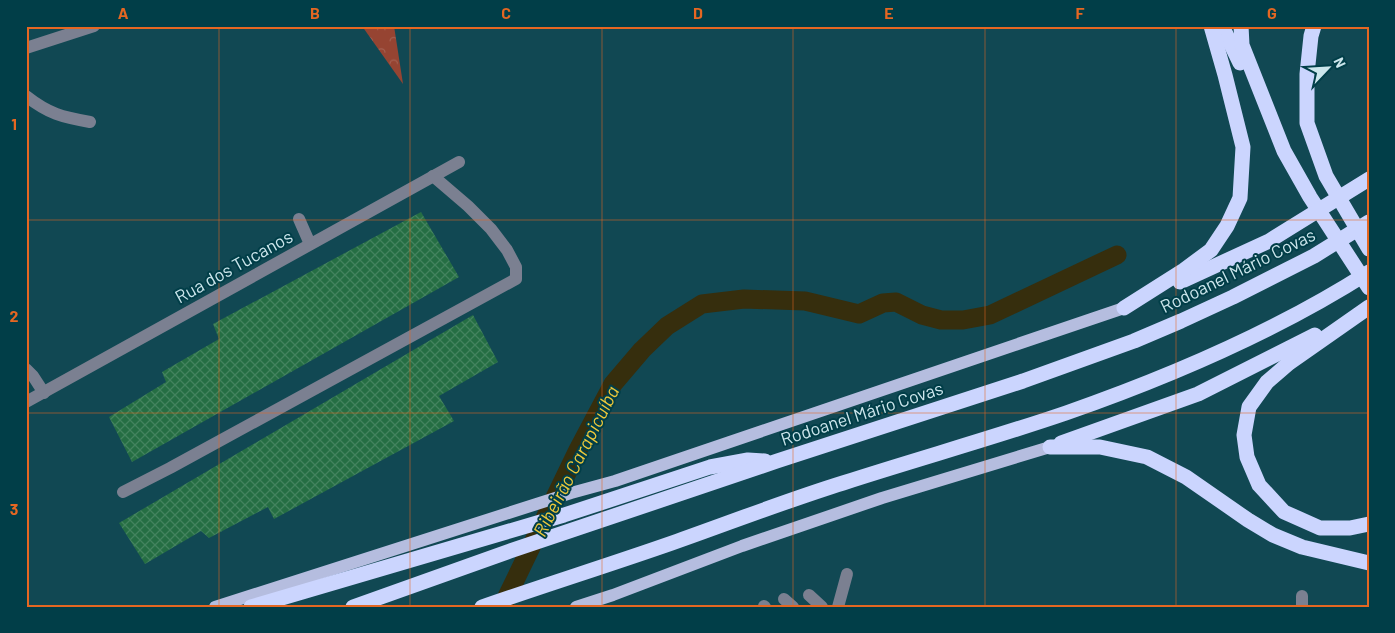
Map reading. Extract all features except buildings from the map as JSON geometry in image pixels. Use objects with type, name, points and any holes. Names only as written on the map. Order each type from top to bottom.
[{"type":"highway","points":[[1124,308],[1184,270],[1211,250],[1228,226],[1240,198],[1243,147],[1211,26]]},
{"type":"highway","points":[[1222,26],[1284,151],[1310,197],[1369,288]]},
{"type":"highway","points":[[1241,26],[1242,45],[1284,151]]},
{"type":"highway","points":[[1314,26],[1311,36],[1307,74],[1307,123],[1326,176],[1369,248]]},
{"type":"highway","points":[[1124,308],[1269,240],[1369,179]]},
{"type":"highway","name":"Rodoanel Mário Covas","points":[[353,607],[510,551],[1023,381],[1134,341],[1181,321],[1314,256],[1369,222]]},
{"type":"highway","points":[[487,605],[671,543],[790,500],[1066,413],[1215,355],[1342,289],[1369,272]]},
{"type":"highway","points":[[1050,447],[1198,394],[1367,308]]},
{"type":"highway","points":[[1367,308],[1288,363],[1267,382],[1249,408],[1244,435],[1247,457],[1259,485],[1284,512],[1320,528],[1350,528],[1369,524]]},
{"type":"highway","points":[[1050,447],[1100,447],[1147,457],[1186,477],[1273,535],[1302,546],[1369,563]]},
{"type":"highway","points":[[251,607],[564,515],[710,467],[748,460],[777,461]]},
{"type":"main road","points":[[215,607],[572,493],[625,478],[1124,308]]},
{"type":"main road","points":[[576,607],[742,546],[882,498],[1050,447]]},
{"type":"street","points":[[26,48],[94,26]]},
{"type":"street","points":[[26,96],[42,108],[58,115],[90,122]]},
{"type":"street","name":"Rua dos Tucanos","points":[[26,402],[459,162]]},
{"type":"street","points":[[123,492],[516,279],[516,267],[507,250],[491,229],[433,176]]},
{"type":"street","points":[[298,219],[310,244]]},
{"type":"street","points":[[26,369],[44,392]]},
{"type":"street","points":[[838,607],[848,574]]},
{"type":"street","points":[[809,595],[822,607]]},
{"type":"green space","points":[[362,26],[394,26],[403,84]]},
{"type":"waterway","name":"Ribeirão Carapicuíba","points":[[502,607],[578,450],[613,384],[642,350],[667,326],[702,304],[744,299],[805,301],[859,314],[883,303],[896,302],[922,315],[941,320],[963,320],[990,315],[1117,255]]}]
